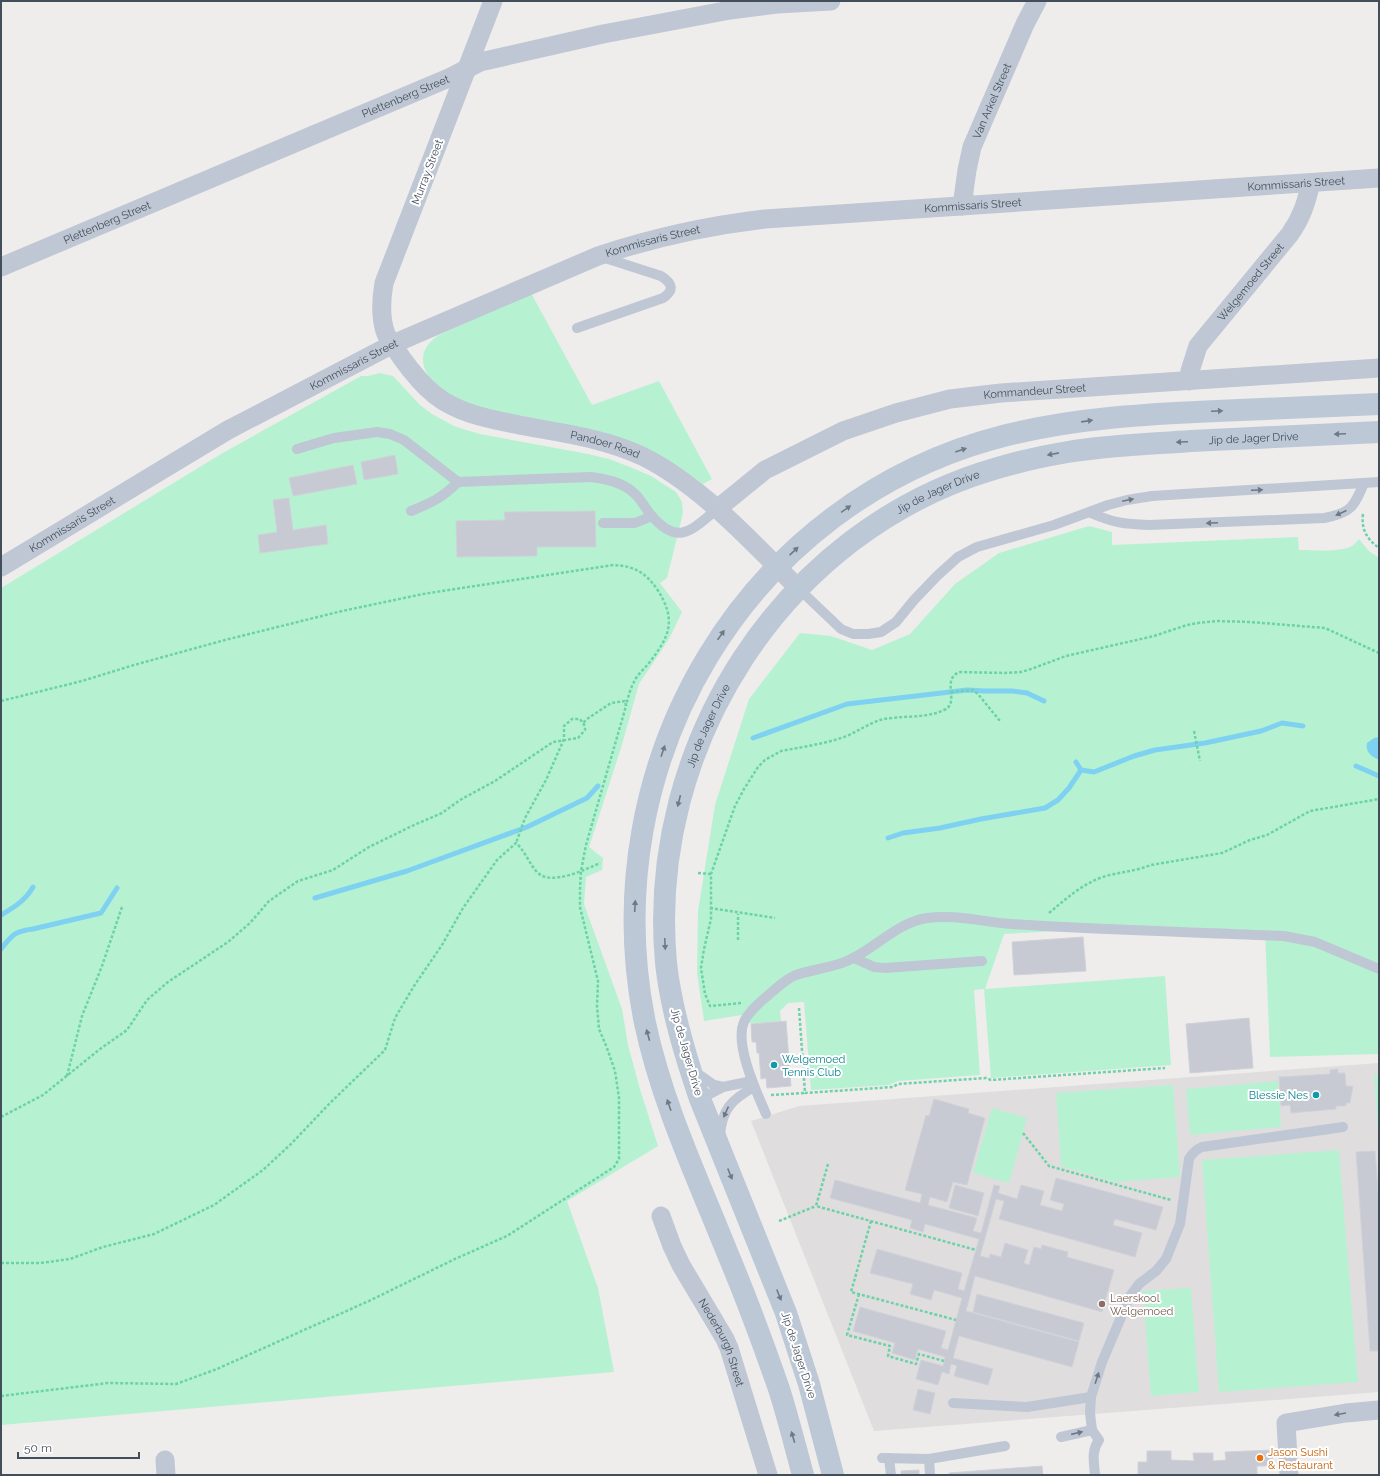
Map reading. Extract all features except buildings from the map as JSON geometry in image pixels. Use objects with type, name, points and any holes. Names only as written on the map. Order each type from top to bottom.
[{"type":"main road","points":[[803,1475],[780,1392],[745,1297],[681,1138],[658,1072],[646,1027],[640,992],[634,919],[636,878],[645,814],[653,780],[664,748],[684,700],[697,674],[716,643],[748,600],[777,567],[814,532],[863,497],[916,467],[949,454],[1005,436],[1069,424],[1135,416],[1379,404]]},
{"type":"main road","name":"Jip de Jager Drive","points":[[833,1475],[809,1384],[786,1313],[700,1099],[689,1067],[676,1017],[666,963],[665,892],[668,853],[675,818],[696,747],[724,687],[755,639],[799,589],[818,570],[858,537],[899,510],[955,482],[1001,467],[1070,451],[1118,446],[1379,432]]},
{"type":"main road","points":[[700,1099],[691,1110],[689,1116],[690,1129],[736,1244],[745,1297]]},
{"type":"street","name":"Murray Street","points":[[393,344],[386,335],[382,317],[382,295],[384,283],[493,1]]},
{"type":"street","name":"Plettenberg Street","points":[[1,267],[451,77],[480,62],[603,34],[730,10],[777,4],[831,1]]},
{"type":"street","name":"Van Arkel Street","points":[[962,206],[966,170],[972,147],[1036,1]]},
{"type":"street","name":"Kommissaris Street","points":[[1,567],[228,430],[393,344],[598,256],[662,237],[694,229],[765,219],[1379,178]]},
{"type":"street","name":"Welgemoed Street","points":[[1189,381],[1190,371],[1198,346],[1300,220],[1311,182]]},
{"type":"street","name":"Pandoer Road","points":[[393,344],[411,372],[422,384],[435,396],[464,412],[487,419],[609,443],[643,456],[676,476],[717,509],[799,589]]},
{"type":"street","name":"Kommandeur Street","points":[[717,509],[765,470],[843,431],[896,413],[950,400],[1001,393],[1379,368]]},
{"type":"street","name":"Nederburgh Street","points":[[661,1216],[681,1265],[729,1348],[768,1475]]},
{"type":"street","points":[[1289,1475],[1286,1423],[1346,1413],[1379,1410]]},
{"type":"lane","points":[[577,328],[663,298],[669,294],[671,287],[669,281],[662,276],[598,256]]},
{"type":"lane","points":[[297,449],[334,438],[377,432],[390,434],[404,440],[458,482],[591,478],[608,480],[620,484],[634,493],[652,516],[673,533],[686,532],[695,527],[717,509]]},
{"type":"lane","points":[[411,511],[445,495],[458,482]]},
{"type":"lane","points":[[799,589],[841,629],[853,634],[881,632],[896,622],[937,576],[958,557],[977,547],[1054,525],[1091,513],[1108,505],[1152,496],[1379,482]]},
{"type":"lane","points":[[1091,513],[1110,521],[1123,524],[1149,525],[1324,518],[1343,514],[1351,508],[1357,500],[1364,483]]},
{"type":"lane","points":[[603,523],[635,523],[652,516]]},
{"type":"lane","points":[[766,1114],[755,1088],[742,1040],[741,1031],[746,1018],[762,1000],[788,979],[854,958],[873,947],[897,928],[911,922],[927,918],[942,917],[1010,924],[1284,936],[1315,942],[1379,969]]},
{"type":"lane","points":[[854,958],[874,967],[885,968],[982,961]]},
{"type":"lane","points":[[689,1067],[714,1085],[723,1087],[755,1088]]},
{"type":"lane","points":[[700,1099],[723,1087]]},
{"type":"lane","points":[[722,1154],[720,1138],[721,1125],[726,1110],[735,1098],[755,1088]]},
{"type":"lane","points":[[1095,1475],[1093,1452],[1099,1440],[1092,1430],[1090,1413],[1091,1397],[1102,1362],[1130,1296],[1139,1284],[1156,1271],[1166,1259],[1180,1224],[1189,1159],[1196,1149],[1343,1126]]},
{"type":"lane","points":[[953,1403],[1027,1407],[1091,1397]]},
{"type":"lane","points":[[1061,1437],[1092,1430]]},
{"type":"lane","points":[[891,1475],[885,1458],[929,1459],[1005,1446]]},
{"type":"lane","points":[[929,1459],[930,1475]]},
{"type":"path","points":[[1357,500],[1363,507],[1362,521],[1366,535],[1379,548]]},
{"type":"path","points":[[1,701],[82,681],[225,640],[342,611],[423,594],[614,565],[633,567],[651,580],[666,606],[670,624],[667,635],[634,682],[586,845],[581,871],[580,907],[598,981],[597,1006],[599,1029],[615,1071],[619,1098],[619,1158],[614,1167],[507,1236],[457,1258],[371,1300],[217,1369],[176,1384],[108,1383],[1,1396]]},
{"type":"path","points":[[762,1000],[751,1004],[735,1003],[710,1006],[705,994],[701,968],[711,919],[711,874],[735,806],[758,767],[765,760],[782,751],[843,737],[878,721],[935,713],[944,710],[948,707],[951,696],[950,686],[952,677],[954,674],[960,672],[1021,672],[1066,656],[1154,636],[1192,624],[1218,621],[1258,622],[1325,628],[1379,653]]},
{"type":"path","points":[[951,692],[973,690],[1000,720]]},
{"type":"path","points":[[583,723],[611,702],[625,701],[626,706]]},
{"type":"path","points":[[1,1117],[43,1095],[100,1049],[128,1030],[147,1000],[168,982],[228,942],[250,923],[270,902],[298,881],[333,870],[369,847],[442,813],[460,800],[495,781],[553,742],[564,739],[578,738],[585,730],[583,723],[580,720],[572,719],[564,726],[564,739],[546,780],[525,818],[516,843],[497,860],[463,908],[442,945],[414,986],[396,1018],[385,1050],[263,1170],[214,1205],[154,1234],[103,1247],[70,1258],[41,1263],[1,1263]]},
{"type":"path","points":[[1194,731],[1200,761]]},
{"type":"path","points":[[1046,916],[1073,893],[1104,877],[1151,865],[1222,853],[1250,840],[1268,835],[1310,811],[1379,799]]},
{"type":"path","points":[[516,843],[524,850],[539,874],[546,878],[558,878],[600,863]]},
{"type":"path","points":[[698,873],[711,874]]},
{"type":"path","points":[[67,1076],[82,1016],[102,966],[122,907]]},
{"type":"path","points":[[710,908],[738,914],[775,918]]},
{"type":"path","points":[[738,914],[738,940]]},
{"type":"path","points":[[799,1008],[805,1093]]},
{"type":"path","points":[[755,1088],[805,1093],[893,1087],[898,1084],[979,1078],[991,1080],[1165,1068]]},
{"type":"path","points":[[1023,1133],[1049,1166],[1183,1203]]},
{"type":"path","points":[[816,1206],[828,1164]]},
{"type":"path","points":[[779,1221],[816,1206],[976,1250]]},
{"type":"path","points":[[871,1221],[852,1292],[956,1320]]},
{"type":"path","points":[[859,1294],[847,1335],[890,1346],[888,1356],[916,1364],[919,1354],[944,1361]]},
{"type":"shaded area","name":"Laerskool Welgemoed","points":[[1379,1063],[1379,1392],[874,1431],[751,1121],[799,1106]]},
{"type":"green space","points":[[531,293],[592,405],[659,381],[712,479],[703,484],[662,457],[474,406],[453,397],[434,383],[425,370],[423,363],[424,351],[432,340],[439,335]]},
{"type":"green space","points":[[380,373],[393,376],[420,405],[432,414],[454,426],[480,434],[609,459],[651,476],[676,492],[682,502],[683,513],[667,578],[660,583],[682,612],[669,639],[639,684],[621,748],[589,847],[603,858],[602,870],[586,877],[584,904],[622,1009],[628,1045],[658,1146],[567,1201],[598,1288],[614,1372],[1,1425],[1,588],[221,454],[361,376]]},
{"type":"green space","points":[[1089,526],[1112,532],[1112,545],[1298,537],[1299,550],[1329,550],[1349,547],[1354,545],[1359,539],[1369,551],[1379,558],[1379,1054],[1270,1057],[1265,931],[1156,926],[1004,934],[985,989],[1165,976],[1171,1065],[991,1078],[984,989],[974,990],[980,1075],[898,1081],[889,1085],[811,1090],[804,1002],[788,1003],[780,1011],[781,1021],[751,1024],[742,1015],[704,1021],[697,973],[698,911],[715,805],[749,699],[800,633],[831,636],[872,650],[910,634],[955,584],[999,553]]},
{"type":"green space","points":[[1374,1075],[1379,1075],[1379,1147]]},
{"type":"green space","points":[[1278,1081],[1281,1127],[1190,1135],[1186,1089]]},
{"type":"green space","points":[[1173,1085],[1180,1177],[1115,1182],[1061,1166],[1056,1093]]},
{"type":"green space","points":[[992,1108],[1027,1118],[1009,1183],[973,1173]]},
{"type":"green space","points":[[1339,1150],[1358,1382],[1219,1392],[1202,1160]]},
{"type":"green space","points":[[1191,1288],[1199,1392],[1151,1396],[1143,1291]]},
{"type":"water","points":[[1379,737],[1379,760],[1369,753],[1367,743],[1374,738]]},
{"type":"waterway","points":[[753,738],[847,704],[967,690],[1012,691],[1027,693],[1044,701]]},
{"type":"waterway","points":[[1076,762],[1081,770],[1094,772],[1134,756],[1155,750],[1205,743],[1261,731],[1282,723],[1303,726]]},
{"type":"waterway","points":[[1356,766],[1379,776]]},
{"type":"waterway","points":[[888,838],[903,833],[940,828],[1045,808],[1058,800],[1069,788],[1081,770]]},
{"type":"waterway","points":[[315,898],[407,871],[527,827],[587,798],[598,786]]},
{"type":"waterway","points":[[1,915],[23,900],[33,887]]},
{"type":"waterway","points":[[1,949],[14,934],[22,931],[101,913],[117,888]]},
{"type":"place","name":"Welgemoed Tennis Club","points":[[774,1065]]},
{"type":"place","name":"Blessie Nes","points":[[1316,1095]]},
{"type":"place","name":"Laerskool Welgemoed","points":[[1102,1304]]},
{"type":"place","name":"Jason Sushi & Restaurant","points":[[1260,1458]]}]
